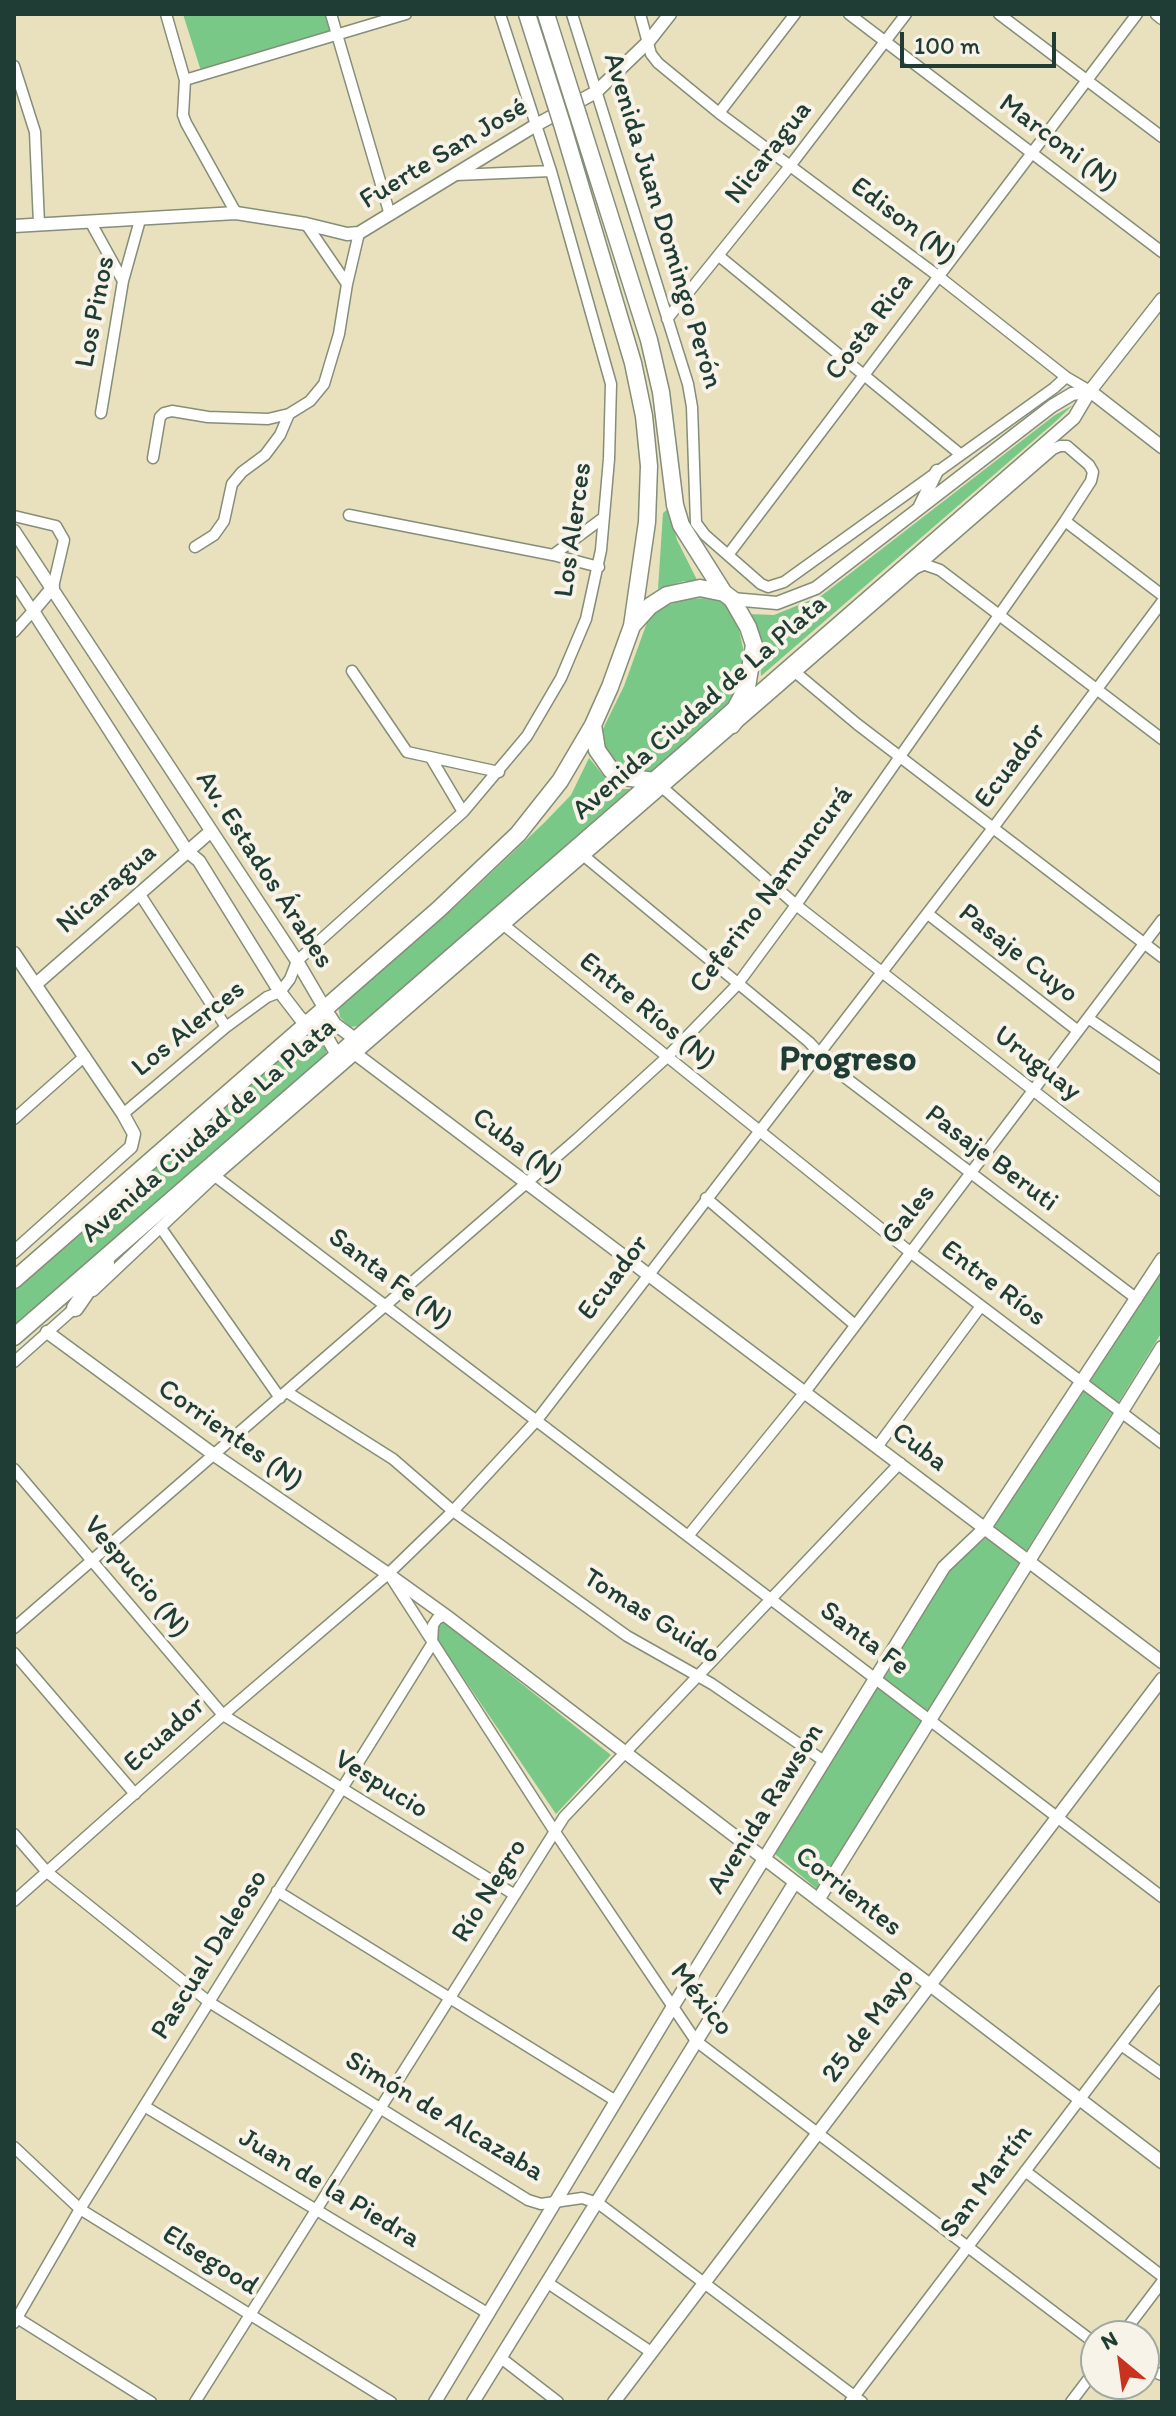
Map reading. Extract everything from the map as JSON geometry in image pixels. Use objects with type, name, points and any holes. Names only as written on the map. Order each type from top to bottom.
[{"type":"highway","points":[[527,14],[633,363],[644,416],[649,466],[647,522],[632,626]]},
{"type":"highway","name":"Avenida Juan Domingo Perón","points":[[546,14],[649,340],[661,392],[675,505],[690,543],[748,627],[754,645],[747,687],[735,709]]},
{"type":"highway","points":[[632,626],[650,606],[667,595],[700,588],[728,596]]},
{"type":"highway","name":"Avenida Ciudad de La Plata","points":[[14,1280],[229,1092],[255,1057],[323,1005],[375,954],[439,909],[518,834],[560,781],[593,725],[632,626]]},
{"type":"highway","name":"Avenida Ciudad de La Plata","points":[[14,1337],[337,1055],[356,1047],[510,908],[659,784],[735,709]]},
{"type":"highway","points":[[593,725],[597,750],[611,770],[623,777],[659,784]]},
{"type":"highway","points":[[505,926],[510,908],[544,892]]},
{"type":"highway","points":[[75,1308],[123,1240]]},
{"type":"street","points":[[166,14],[185,80],[183,115],[236,213]]},
{"type":"street","points":[[331,14],[390,215]]},
{"type":"street","points":[[185,80],[406,14]]},
{"type":"street","name":"Los Alerces","points":[[123,1114],[226,1027],[267,997],[280,992],[290,979],[297,961],[463,812],[527,736],[561,678],[586,619],[599,567],[611,384],[551,171],[500,14]]},
{"type":"street","name":"Avenida Juan Domingo Perón","points":[[572,14],[688,384],[692,407],[696,523],[705,535],[761,584],[768,587],[784,582]]},
{"type":"street","name":"Edison (N)","points":[[640,14],[651,54],[658,63],[719,113],[1162,447]]},
{"type":"street","name":"Fuerte San José","points":[[14,226],[236,213],[347,234],[359,233],[596,92],[648,42],[670,14]]},
{"type":"street","points":[[719,113],[795,14]]},
{"type":"street","name":"Marconi (N)","points":[[849,14],[1162,252]]},
{"type":"street","name":"Nicaragua","points":[[667,319],[790,166],[906,14]]},
{"type":"street","points":[[999,14],[1162,137]]},
{"type":"street","name":"Costa Rica","points":[[728,555],[1137,14]]},
{"type":"street","points":[[14,66],[35,132],[39,224]]},
{"type":"street","points":[[454,175],[551,171]]},
{"type":"street","name":"Los Pinos","points":[[101,413],[123,281],[140,220]]},
{"type":"street","points":[[91,223],[123,281]]},
{"type":"street","points":[[306,224],[347,284]]},
{"type":"street","points":[[153,458],[160,417],[164,413],[172,411],[208,417],[268,419],[289,414],[310,401],[324,384],[339,334],[359,233]]},
{"type":"street","points":[[719,256],[960,454]]},
{"type":"street","points":[[1090,391],[1162,299]]},
{"type":"street","name":"Avenida Ciudad de La Plata","points":[[784,582],[1066,377]]},
{"type":"street","name":"Avenida Ciudad de La Plata","points":[[728,596],[777,603],[816,588],[1052,406],[1072,394],[1090,391]]},
{"type":"street","name":"Avenida Ciudad de La Plata","points":[[735,709],[760,691],[1074,418],[1090,391]]},
{"type":"street","points":[[195,547],[214,535],[224,521],[232,484],[242,472],[265,455],[280,435],[289,414]]},
{"type":"street","name":"Avenida Ciudad de La Plata","points":[[47,1332],[356,1047],[505,926],[659,784],[733,727],[1060,446],[1067,446],[1089,465]]},
{"type":"street","name":"Ceferino Namuncurá","points":[[14,1628],[526,1183],[666,1058],[737,985],[1065,521],[1091,481],[1093,472],[1089,465]]},
{"type":"street","points":[[917,512],[937,471]]},
{"type":"street","points":[[349,515],[599,567]]},
{"type":"street","points":[[14,516],[56,526],[64,540],[53,587],[14,632]]},
{"type":"street","points":[[553,555],[603,518]]},
{"type":"street","points":[[1065,521],[1162,595]]},
{"type":"street","name":"Av. Estados Árabes","points":[[14,531],[297,961],[335,1024],[356,1047]]},
{"type":"street","points":[[888,579],[923,564],[940,570],[1162,739]]},
{"type":"street","name":"Av. Estados Árabes","points":[[14,582],[187,851],[199,861],[280,992],[305,1020],[325,1034],[337,1055]]},
{"type":"street","name":"Ecuador","points":[[14,1901],[223,1715],[388,1574],[453,1511],[537,1420],[928,914],[1162,602]]},
{"type":"street","points":[[352,671],[407,752],[499,772]]},
{"type":"street","points":[[795,672],[1162,957]]},
{"type":"street","points":[[733,727],[760,691]]},
{"type":"street","points":[[431,758],[463,812]]},
{"type":"street","name":"Uruguay","points":[[659,784],[796,905],[1162,1191]]},
{"type":"street","name":"Nicaragua","points":[[36,984],[210,832]]},
{"type":"street","name":"Pasaje Beruti","points":[[584,856],[862,1091],[1137,1299]]},
{"type":"street","points":[[139,893],[226,1027]]},
{"type":"street","name":"Pasaje Cuyo","points":[[928,914],[1078,1031]]},
{"type":"street","name":"Gales","points":[[688,1536],[805,1392],[1162,920]]},
{"type":"street","name":"Entre Ríos (N)","points":[[505,926],[759,1132]]},
{"type":"street","points":[[14,953],[123,1114]]},
{"type":"street","name":"Pasaje Cuyo","points":[[1088,1018],[1162,1069]]},
{"type":"street","name":"Cuba (N)","points":[[356,1047],[526,1183],[647,1274]]},
{"type":"street","points":[[14,1119],[85,1056]]},
{"type":"street","name":"Avenida Ciudad de La Plata","points":[[14,1252],[131,1147],[134,1134],[123,1114]]},
{"type":"street","name":"Entre Ríos","points":[[759,1132],[910,1252],[1162,1443]]},
{"type":"street","name":"Santa Fe (N)","points":[[215,1176],[537,1420]]},
{"type":"street","points":[[706,1198],[855,1325]]},
{"type":"street","points":[[161,1228],[283,1395]]},
{"type":"street","name":"Avenida Rawson","points":[[435,2402],[672,2008],[944,1567],[985,1528],[1162,1259]]},
{"type":"street","name":"Cuba","points":[[647,1274],[1162,1662]]},
{"type":"street","points":[[877,1447],[981,1306]]},
{"type":"street","points":[[14,1362],[47,1332]]},
{"type":"street","name":"Corrientes (N)","points":[[47,1332],[213,1454],[388,1574]]},
{"type":"street","points":[[818,1900],[1162,1347]]},
{"type":"street","name":"Tomas Guido","points":[[283,1395],[393,1459],[453,1511],[627,1636],[699,1676],[824,1761]]},
{"type":"street","name":"Santa Fe","points":[[537,1420],[1162,1897]]},
{"type":"street","name":"Río Negro","points":[[195,2402],[564,1817],[900,1463]]},
{"type":"street","name":"Vespucio (N)","points":[[14,1469],[223,1715]]},
{"type":"street","name":"Corrientes","points":[[388,1574],[627,1752],[1162,2162]]},
{"type":"street","name":"México","points":[[388,1574],[555,1832],[696,2041],[1080,2332]]},
{"type":"street","name":"Pascual Daleoso","points":[[15,2320],[80,2209],[432,1644],[433,1625],[445,1615]]},
{"type":"street","points":[[14,1653],[135,1794]]},
{"type":"street","name":"25 de Mayo","points":[[614,2402],[1162,1679]]},
{"type":"street","name":"Vespucio","points":[[223,1715],[515,1895]]},
{"type":"street","name":"Simón de Alcazaba","points":[[14,1834],[47,1872],[209,2002],[528,2200],[541,2204],[582,2198],[598,2203]]},
{"type":"street","points":[[473,2402],[795,1882]]},
{"type":"street","points":[[277,1891],[616,2101]]},
{"type":"street","name":"San Martín","points":[[855,2400],[1162,1991]]},
{"type":"street","points":[[1121,2045],[1162,2074]]},
{"type":"street","name":"Juan de la Piedra","points":[[144,2106],[489,2314]]},
{"type":"street","name":"Elsegood","points":[[14,2147],[80,2209],[391,2402]]},
{"type":"street","points":[[1025,2171],[1162,2279],[1133,2320]]},
{"type":"street","points":[[598,2203],[855,2400]]},
{"type":"street","points":[[548,2283],[651,2352]]},
{"type":"street","points":[[15,2320],[151,2402]]},
{"type":"street","points":[[501,2358],[558,2402]]},
{"type":"green space","points":[[183,14],[328,14],[333,30],[201,71]]},
{"type":"green space","points":[[1073,405],[761,676],[759,637],[749,614],[774,615],[821,596],[1055,415]]},
{"type":"green space","points":[[669,508],[677,540],[698,582],[684,581],[658,589],[663,513]]},
{"type":"green space","points":[[684,599],[723,601],[729,606],[738,625],[744,667],[734,699],[648,774],[617,769],[606,753],[600,735],[624,686],[649,617],[661,608]]},
{"type":"green space","points":[[589,758],[607,780],[622,789],[630,789],[360,1026],[350,1027],[340,1017],[338,1006],[455,907],[545,822],[571,795]]},
{"type":"green space","points":[[305,1034],[317,1035],[326,1045],[326,1056],[14,1330],[14,1288]]},
{"type":"green space","points":[[1162,1267],[1162,1332],[817,1889],[775,1854],[951,1567],[987,1537]]},
{"type":"green space","points":[[443,1621],[611,1755],[556,1814],[435,1636],[437,1626]]},
{"type":"district","name":"Progreso","points":[[848,1061]]}]
